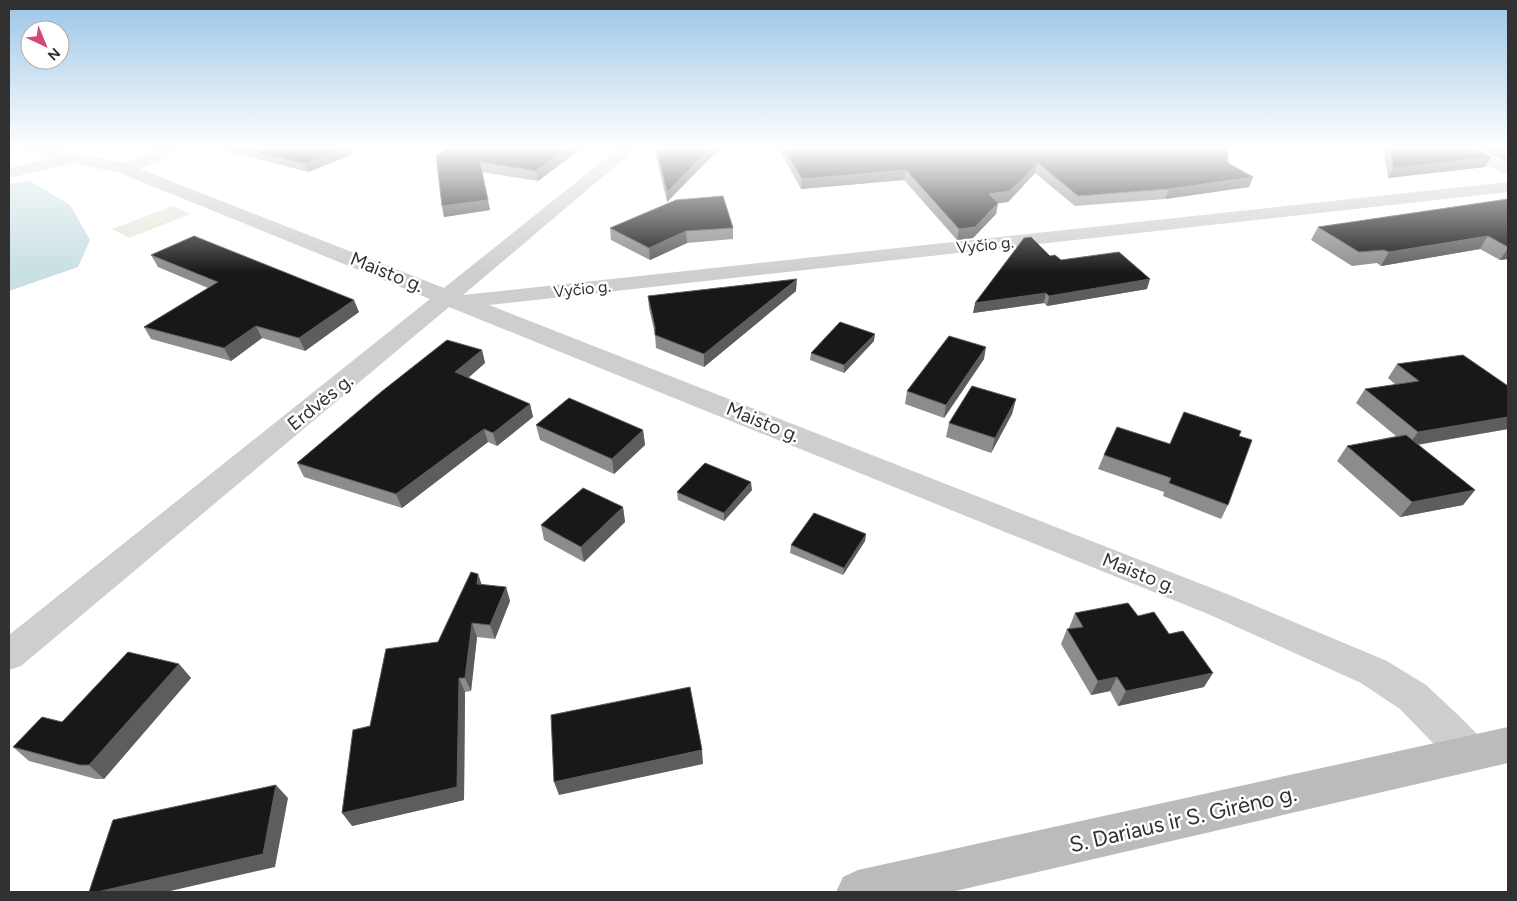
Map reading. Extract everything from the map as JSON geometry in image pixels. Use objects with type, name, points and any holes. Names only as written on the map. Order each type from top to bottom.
[{"type":"street","name":"Maisto g.","points":[[176,189],[1202,598],[1374,672],[1413,697],[1470,754]]},
{"type":"street","name":"Erdvės g.","points":[[9,655],[455,299],[582,189]]},
{"type":"street","name":"Vyčio g.","points":[[455,299],[1489,189]]},
{"type":"street","name":"S. Dariaus ir S. Girėno g.","points":[[858,892],[1508,745]]},
{"type":"shaded area","points":[[173,206],[190,214],[129,238],[112,229]]},
{"type":"water","points":[[9,189],[43,189],[70,205],[90,240],[78,267],[9,291]]},
{"type":"building","points":[[440,189],[486,189],[488,200],[442,206]]},
{"type":"building","points":[[923,189],[1012,189],[989,194],[998,203],[975,227],[959,229]]},
{"type":"building","points":[[1070,189],[1168,189],[1078,196]]},
{"type":"building","points":[[723,196],[733,228],[686,231],[649,248],[610,228],[676,200]]},
{"type":"building","points":[[1508,199],[1508,247],[1488,236],[1389,252],[1384,250],[1359,252],[1318,227]]},
{"type":"building","points":[[194,236],[354,300],[299,338],[256,326],[224,348],[144,327],[218,282],[151,255]]},
{"type":"building","points":[[1031,237],[1050,256],[1055,255],[1061,260],[1119,252],[1150,279],[1049,296],[1046,293],[975,303],[1024,238]]},
{"type":"building","points":[[797,279],[704,354],[655,335],[648,296]]},
{"type":"building","points":[[840,322],[875,334],[844,365],[811,353]]},
{"type":"building","points":[[949,336],[986,347],[946,405],[907,391]]},
{"type":"building","points":[[447,340],[482,350],[455,372],[530,404],[493,433],[484,429],[396,494],[297,463],[381,392]]},
{"type":"building","points":[[1463,355],[1508,386],[1508,417],[1418,432],[1365,389],[1419,381],[1397,364]]},
{"type":"building","points":[[972,386],[1016,399],[995,438],[949,423]]},
{"type":"building","points":[[569,398],[643,430],[612,459],[536,425]]},
{"type":"building","points":[[1184,412],[1241,431],[1239,436],[1252,440],[1228,505],[1169,483],[1171,478],[1104,455],[1117,427],[1170,444]]},
{"type":"building","points":[[1406,435],[1475,490],[1412,502],[1347,446]]},
{"type":"building","points":[[705,463],[751,482],[724,513],[677,492]]},
{"type":"building","points":[[583,488],[623,507],[581,547],[541,525]]},
{"type":"building","points":[[814,513],[866,534],[844,568],[791,545]]},
{"type":"building","points":[[471,572],[478,574],[477,584],[506,587],[490,625],[472,623],[465,678],[459,678],[457,787],[342,813],[353,730],[370,726],[386,649],[438,642]]},
{"type":"building","points":[[1128,603],[1138,616],[1154,612],[1169,634],[1183,631],[1213,673],[1126,691],[1117,677],[1098,681],[1067,629],[1083,627],[1075,613]]},
{"type":"building","points":[[128,652],[179,664],[89,765],[80,765],[13,747],[42,717],[62,722]]},
{"type":"building","points":[[690,687],[702,750],[554,782],[551,715]]},
{"type":"building","points":[[276,785],[263,854],[97,892],[89,892],[113,820]]}]
